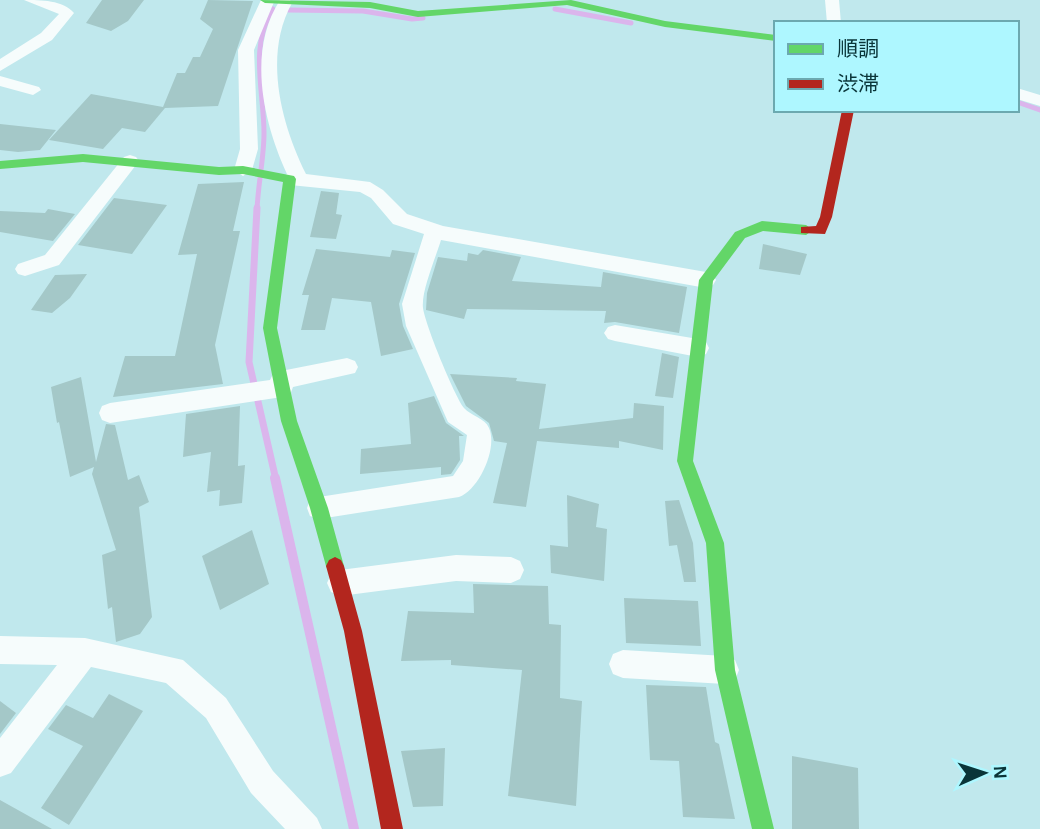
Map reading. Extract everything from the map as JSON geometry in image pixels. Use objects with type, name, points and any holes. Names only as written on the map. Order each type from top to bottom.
[{"type":"street","points":[[0,66],[44,37],[64,20],[68,13],[63,9],[31,0]]},
{"type":"street","points":[[832,0],[834,21]]},
{"type":"street","points":[[278,1],[370,5],[418,14],[568,1],[665,24],[774,38]]},
{"type":"street","points":[[244,170],[249,149],[246,50],[278,1]]},
{"type":"street","points":[[278,1],[270,60],[281,138],[290,178],[270,328],[279,386],[319,508],[353,631],[391,829]]},
{"type":"street","points":[[0,81],[33,90]]},
{"type":"street","points":[[1019,94],[1040,100]]},
{"type":"street","points":[[763,829],[725,670],[715,543],[685,461],[698,348],[706,280],[740,235],[762,226],[820,231],[830,211],[841,131],[847,112]]},
{"type":"street","points":[[3,169],[83,158],[219,171],[244,170],[365,186],[377,194],[400,219],[434,231],[706,280]]},
{"type":"street","points":[[25,269],[46,271],[130,161]]},
{"type":"street","points":[[319,508],[459,485],[468,478],[478,447],[479,431],[456,415],[416,326],[412,304],[434,231]]},
{"type":"street","points":[[615,333],[698,348]]},
{"type":"street","points":[[110,413],[237,396],[347,367]]},
{"type":"street","points":[[340,583],[456,568],[511,570]]},
{"type":"street","points":[[0,650],[85,652],[173,670],[216,708],[262,782],[306,829]]},
{"type":"street","points":[[0,762],[85,652]]},
{"type":"street","points":[[623,664],[725,670]]},
{"type":"building","points":[[102,0],[144,0],[128,21],[111,31],[86,23]]},
{"type":"building","points":[[208,0],[253,1],[218,106],[165,108],[145,132],[122,128],[103,149],[49,140],[91,94],[163,107],[177,73],[185,73],[193,57],[200,57],[213,29],[200,19]]},
{"type":"building","points":[[0,124],[56,130],[40,150],[18,152],[0,150]]},
{"type":"building","points":[[244,182],[233,231],[240,231],[215,345],[223,384],[113,397],[125,356],[175,356],[197,254],[178,255],[198,184]]},
{"type":"building","points":[[321,191],[339,193],[336,214],[342,215],[336,239],[310,237]]},
{"type":"building","points":[[114,198],[167,205],[132,254],[78,245]]},
{"type":"building","points":[[48,209],[75,214],[53,241],[0,232],[0,211],[45,213]]},
{"type":"building","points":[[763,244],[807,254],[800,275],[759,269]]},
{"type":"building","points":[[316,249],[390,257],[392,250],[415,253],[399,304],[403,326],[413,349],[381,356],[371,302],[332,298],[325,330],[301,330],[309,295],[302,295]]},
{"type":"building","points":[[483,250],[521,257],[512,281],[601,287],[603,272],[687,287],[679,333],[615,322],[604,323],[606,311],[467,309],[464,319],[426,310],[427,293],[438,257],[467,261],[468,253],[478,255]]},
{"type":"building","points":[[87,274],[70,298],[52,313],[31,310],[55,275]]},
{"type":"building","points":[[662,353],[679,357],[673,398],[655,396]]},
{"type":"building","points":[[450,374],[517,378],[516,381],[546,384],[539,429],[633,418],[634,403],[664,406],[663,450],[619,441],[619,448],[537,441],[526,507],[493,503],[507,443],[494,441],[489,423],[466,406]]},
{"type":"building","points":[[81,377],[96,462],[106,424],[115,425],[128,480],[139,475],[149,502],[139,507],[152,617],[140,634],[116,642],[112,607],[108,609],[102,555],[116,550],[92,474],[94,467],[70,477],[51,387]]},
{"type":"building","points":[[434,396],[446,423],[464,436],[459,436],[460,460],[451,474],[441,475],[441,467],[360,474],[361,449],[411,444],[408,403]]},
{"type":"building","points":[[240,406],[238,466],[245,465],[242,503],[219,506],[220,490],[207,492],[211,452],[183,457],[186,414]]},
{"type":"building","points":[[567,495],[599,504],[596,527],[607,529],[604,581],[551,573],[550,545],[568,547]]},
{"type":"building","points":[[679,500],[693,543],[696,582],[684,582],[677,545],[669,546],[665,501]]},
{"type":"building","points":[[252,530],[269,584],[220,610],[202,556]]},
{"type":"building","points":[[473,584],[548,586],[549,624],[561,625],[560,698],[582,701],[576,806],[508,796],[522,670],[451,665],[451,660],[401,661],[408,611],[474,613]]},
{"type":"building","points":[[624,598],[698,601],[701,646],[626,643]]},
{"type":"building","points":[[646,685],[706,687],[715,742],[719,744],[735,819],[683,817],[679,761],[650,760]]},
{"type":"building","points":[[109,694],[143,711],[69,825],[41,808],[83,746],[48,729],[66,705],[93,718]]},
{"type":"building","points":[[0,701],[16,713],[0,734]]},
{"type":"building","points":[[445,748],[443,806],[413,807],[401,751]]},
{"type":"building","points":[[792,756],[858,768],[859,829],[792,829]]},
{"type":"building","points":[[0,800],[52,829],[0,829]]},
{"type":"waterway","points":[[257,210],[264,133],[261,38],[273,9]]},
{"type":"waterway","points":[[555,9],[631,23]]},
{"type":"waterway","points":[[288,10],[363,11],[412,19],[423,18]]},
{"type":"waterway","points":[[1019,103],[1040,110]]},
{"type":"waterway","points":[[257,208],[249,362],[276,480]]},
{"type":"waterway","points":[[275,478],[354,829]]},
{"type":"traffic: fast","points":[[265,0],[370,5],[418,14],[567,2],[665,24],[774,38]]},
{"type":"traffic: fast","points":[[0,165],[83,158],[219,171],[243,170],[290,179],[270,328],[289,421],[319,508],[335,566]]},
{"type":"traffic: fast","points":[[763,829],[725,670],[715,543],[685,461],[706,280],[740,235],[762,226],[806,230]]},
{"type":"traffic: jam","points":[[806,230],[820,231],[826,217],[848,112]]},
{"type":"traffic: jam","points":[[335,566],[353,631],[392,829]]}]
